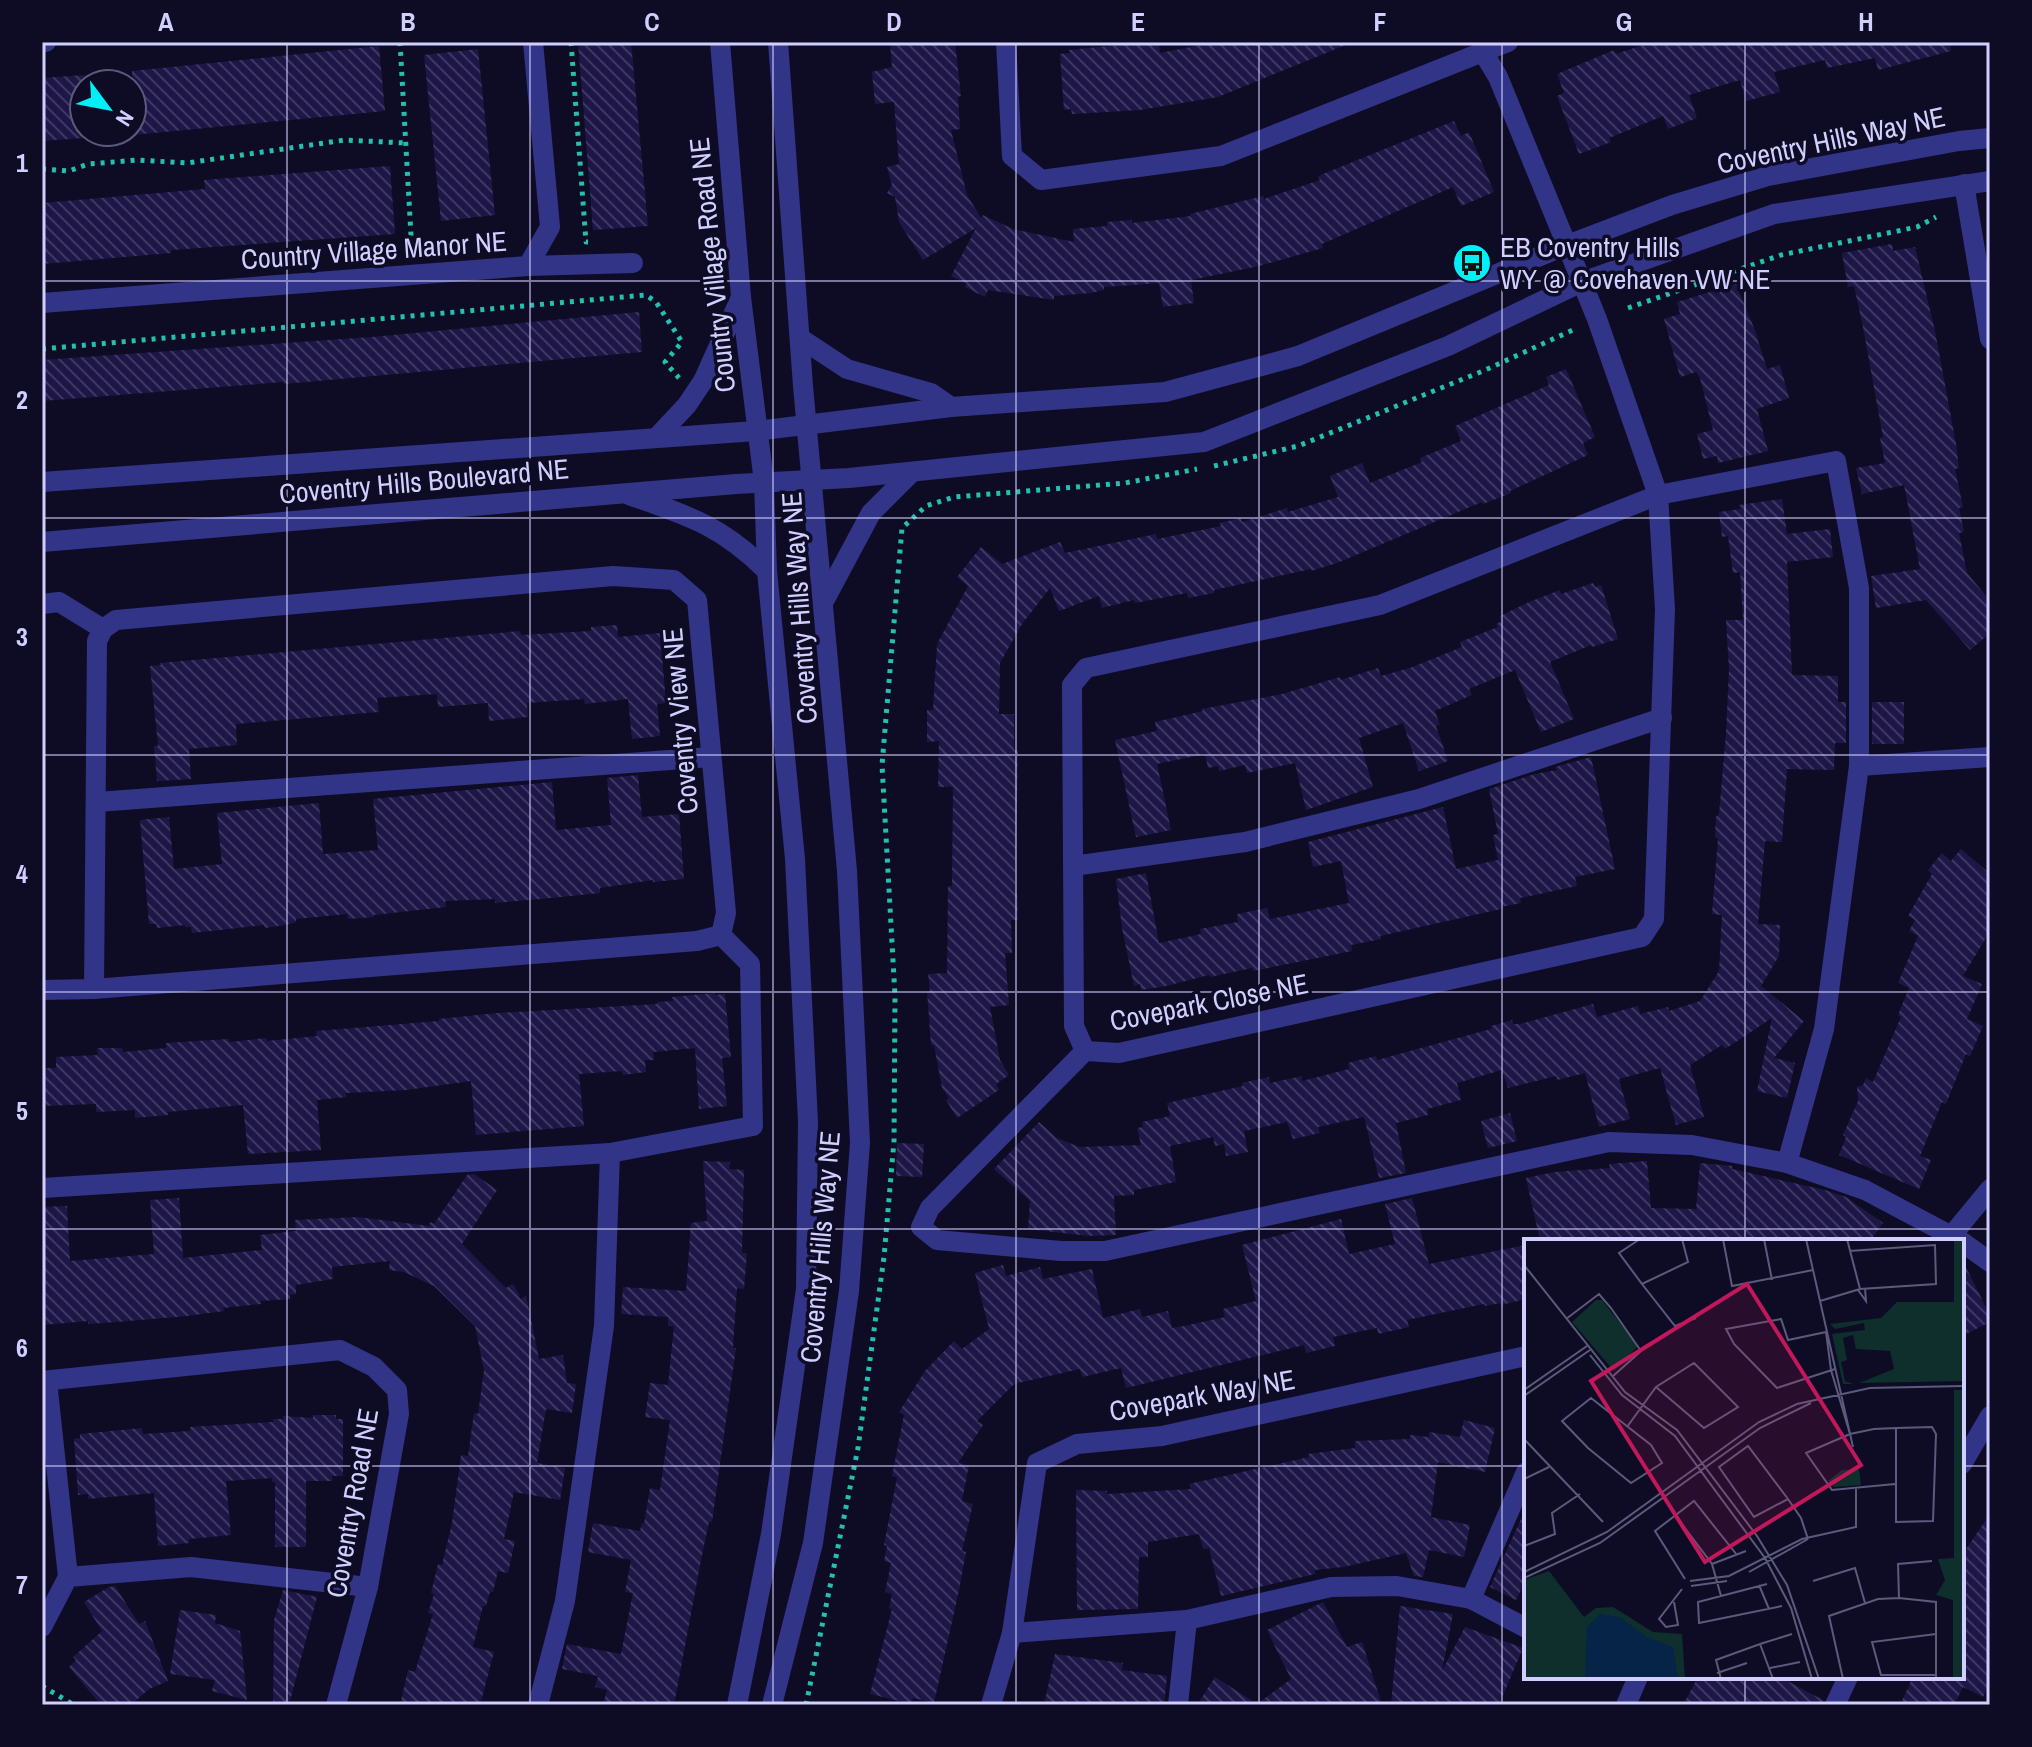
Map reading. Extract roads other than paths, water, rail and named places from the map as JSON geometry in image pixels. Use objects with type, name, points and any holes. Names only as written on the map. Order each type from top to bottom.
[{"type":"street","name":"Country Village Manor NE","points":[[42,303],[528,266],[550,227],[533,42]]},
{"type":"street","name":"Country Village Road NE","points":[[720,42],[741,297],[764,482]]},
{"type":"street","points":[[778,42],[812,480]]},
{"type":"street","points":[[1006,42],[1012,156],[1041,180],[1221,156],[1508,42]]},
{"type":"street","name":"Covepark Close NE","points":[[1483,52],[1498,77],[1582,282],[1658,495],[1665,609],[1654,919],[1642,937],[1119,1053],[1085,1051],[1074,1026],[1072,685],[1086,668],[1380,605],[1658,495]]},
{"type":"street","name":"Coventry Hills Way NE","points":[[808,426],[951,407],[1165,392],[1298,356],[1672,205],[1768,176],[1990,138]]},
{"type":"street","name":"Coventry Hills Way NE","points":[[772,1705],[813,1543],[849,1291],[860,1143],[847,871],[812,480],[1204,442],[1448,346],[1582,282],[1774,214],[1990,181]]},
{"type":"street","points":[[1964,184],[1990,339]]},
{"type":"street","points":[[528,266],[633,263]]},
{"type":"street","points":[[657,437],[687,405],[703,381],[741,297]]},
{"type":"street","points":[[800,338],[847,369],[931,393],[951,407]]},
{"type":"street","name":"Coventry Hills Boulevard NE","points":[[42,482],[808,426]]},
{"type":"street","points":[[1658,495],[1836,461],[1859,588],[1859,766],[1824,1029],[1787,1163]]},
{"type":"street","points":[[824,601],[871,513],[912,472]]},
{"type":"street","name":"Coventry Hills Boulevard NE","points":[[42,542],[812,480]]},
{"type":"street","name":"Coventry Hills Way NE","points":[[737,1705],[771,1534],[806,1289],[808,1122],[795,859],[767,571],[764,482]]},
{"type":"street","points":[[621,493],[706,524],[736,542],[767,571]]},
{"type":"street","name":"Coventry View NE","points":[[103,629],[116,620],[597,577],[674,580],[697,600],[726,913],[721,935]]},
{"type":"street","points":[[42,604],[59,602],[103,629],[97,641],[94,989]]},
{"type":"street","points":[[1073,866],[1245,842],[1419,799],[1662,718]]},
{"type":"street","points":[[97,802],[711,757]]},
{"type":"street","points":[[1859,766],[1990,757]]},
{"type":"street","points":[[42,990],[94,989],[697,941],[721,935],[750,964],[753,1126],[610,1153],[42,1188]]},
{"type":"street","points":[[1085,1051],[930,1208],[921,1227],[937,1240],[1061,1251],[1105,1251],[1609,1142],[1692,1145],[1787,1163],[1865,1190],[1958,1239],[1990,1189]]},
{"type":"street","points":[[538,1705],[565,1601],[604,1326],[610,1153]]},
{"type":"street","points":[[1964,1243],[1990,1262]]},
{"type":"street","name":"Coventry Road NE","points":[[45,1381],[340,1350],[374,1367],[397,1390],[399,1414],[368,1587],[336,1705]]},
{"type":"street","name":"Covepark Way NE","points":[[991,1705],[1012,1633],[1037,1463],[1077,1444],[1162,1436],[1524,1356]]},
{"type":"street","points":[[42,1627],[68,1577],[45,1381]]},
{"type":"street","points":[[1964,1461],[1990,1416]]},
{"type":"street","points":[[1471,1599],[1524,1477]]},
{"type":"street","points":[[68,1577],[191,1567],[368,1587]]},
{"type":"street","points":[[1012,1633],[1187,1620],[1331,1587],[1397,1586],[1471,1599],[1524,1627]]},
{"type":"street","points":[[1178,1705],[1187,1620]]},
{"type":"street","points":[[1626,1705],[1632,1679]]},
{"type":"street","points":[[1835,1705],[1847,1679]]},
{"type":"place","name":"EB Coventry Hills WY @ Covehaven VW NE","points":[[1472,263]]}]
